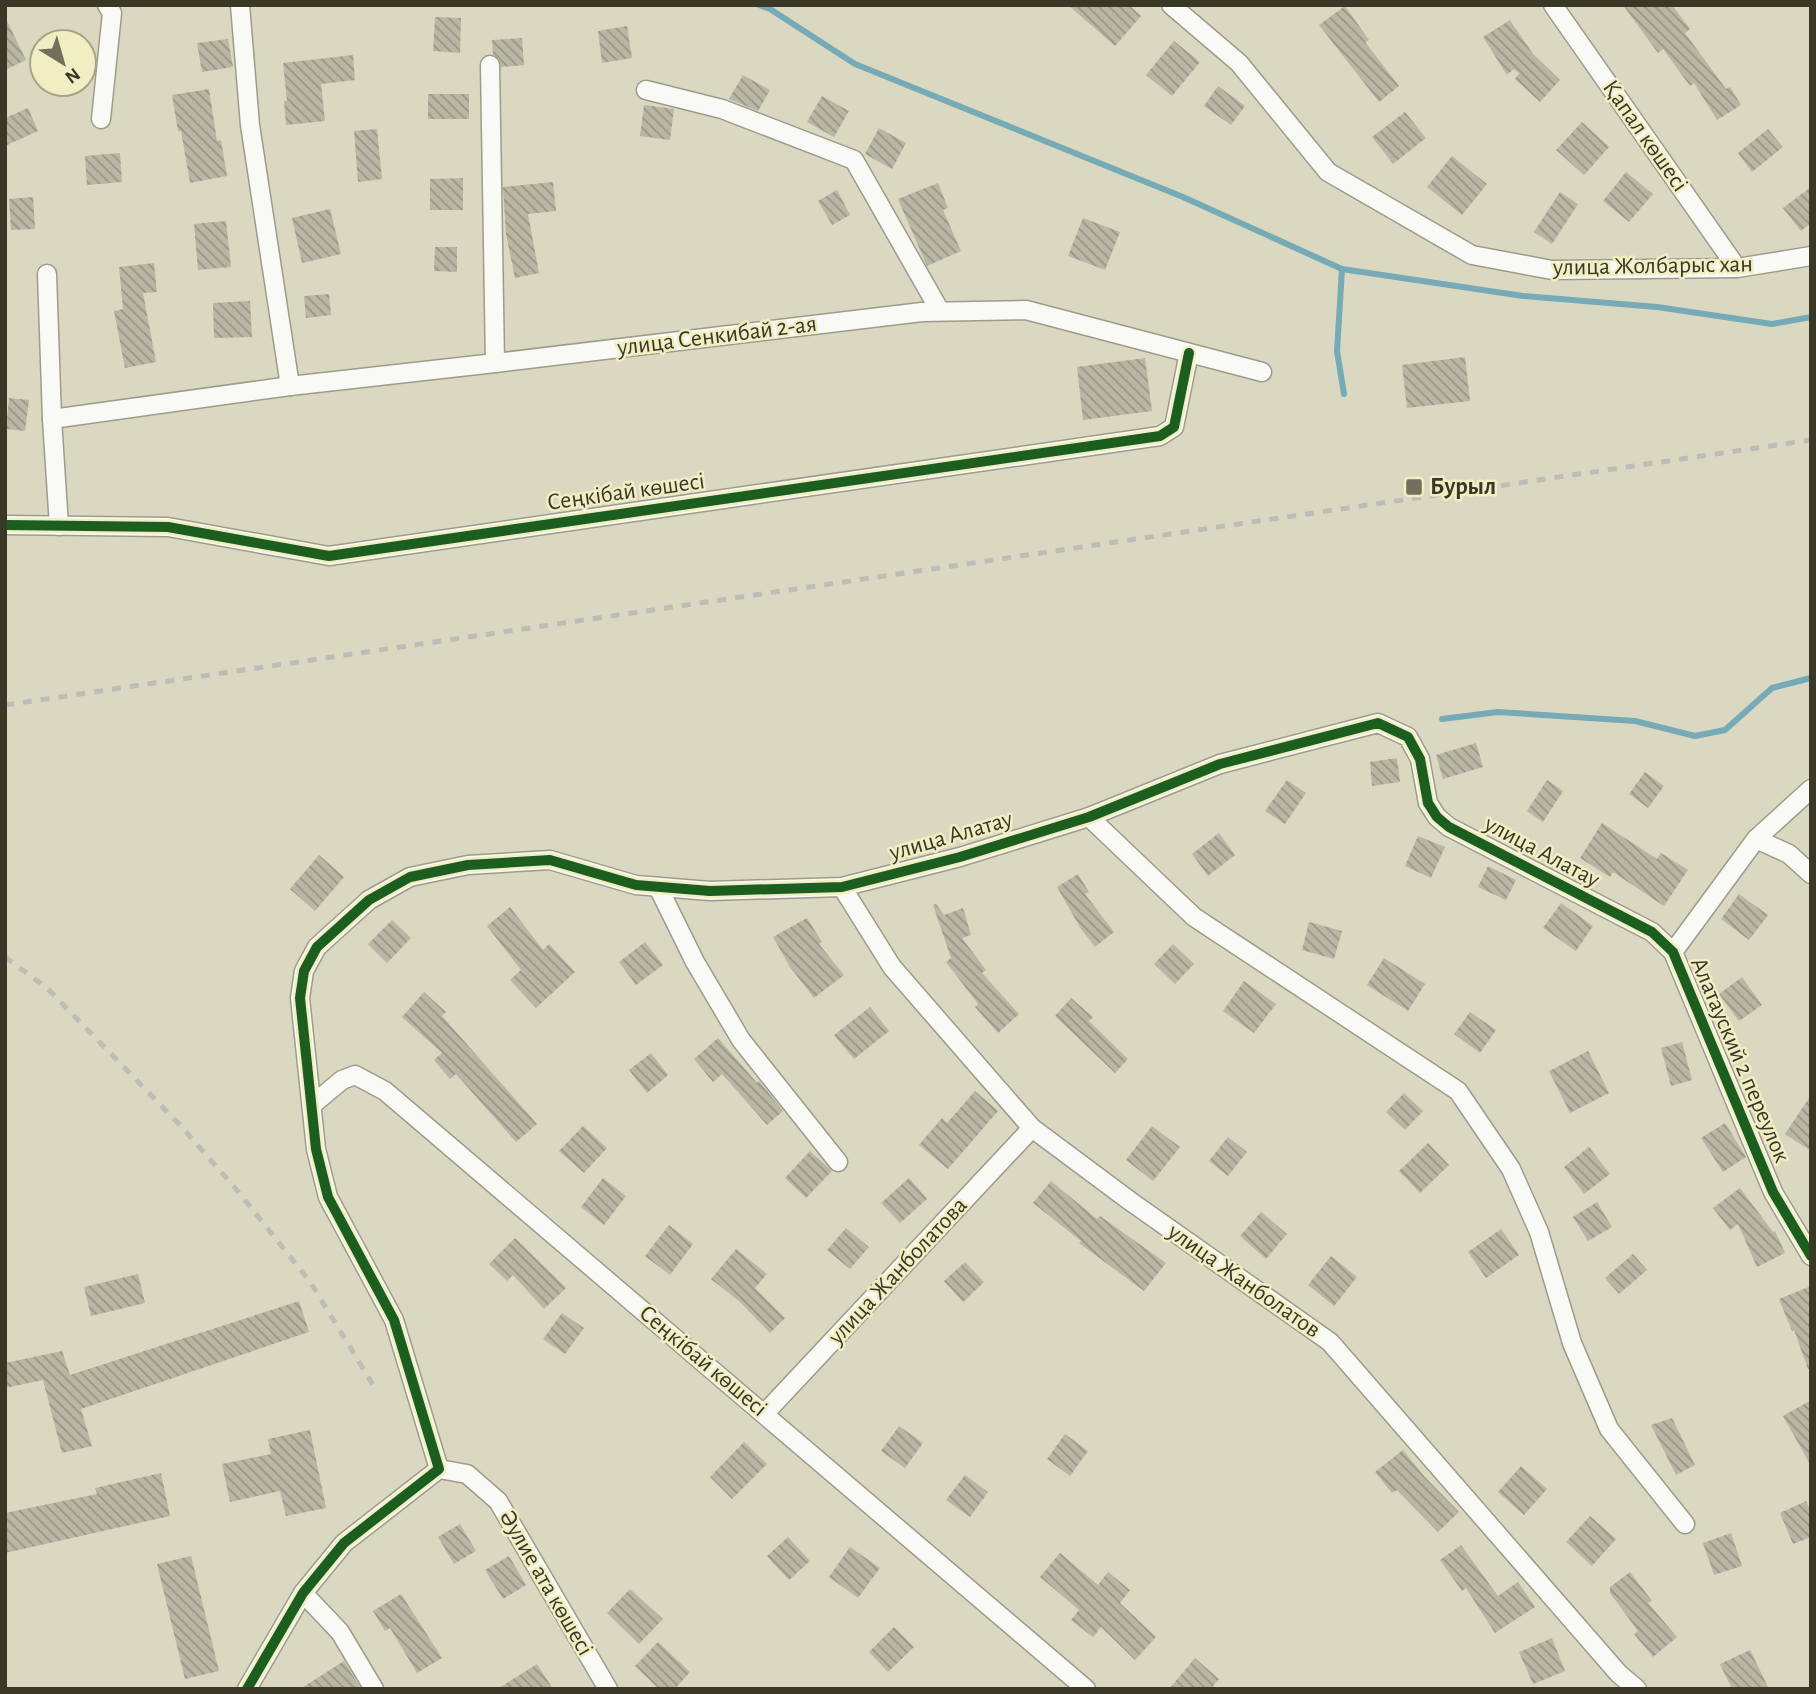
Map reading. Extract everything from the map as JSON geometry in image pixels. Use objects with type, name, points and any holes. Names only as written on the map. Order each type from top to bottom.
[{"type":"street","points":[[101,119],[112,13],[107,5]]},
{"type":"street","points":[[240,5],[250,125],[290,386]]},
{"type":"street","name":"улица Жолбарыс хан","points":[[1171,5],[1239,62],[1328,172],[1472,255],[1552,270],[1737,268],[1811,256]]},
{"type":"street","name":"Қапал көшесі","points":[[1553,5],[1737,268]]},
{"type":"street","points":[[490,65],[495,363]]},
{"type":"street","points":[[646,90],[722,109],[854,160],[940,311]]},
{"type":"street","points":[[47,274],[59,526]]},
{"type":"street","name":"улица Сенкибай 2-ая","points":[[52,419],[290,386],[940,311],[1026,310],[1262,372]]},
{"type":"street","name":"Сеңкібай көшесі","points":[[5,525],[168,527],[329,556],[1160,436],[1174,427],[1189,353]]},
{"type":"street","name":"улица Алатау","points":[[439,1469],[394,1320],[328,1197],[316,1149],[300,998],[304,971],[317,947],[369,900],[410,877],[468,865],[550,860],[636,885],[710,891],[842,887],[960,857],[1088,817],[1220,764],[1378,723],[1408,737],[1420,759],[1428,803],[1437,817],[1449,827],[1651,932],[1673,952]]},
{"type":"street","points":[[1673,952],[1756,839],[1811,789]]},
{"type":"street","points":[[1088,817],[1194,917],[1458,1091],[1511,1168],[1534,1219],[1572,1343],[1609,1429],[1685,1524]]},
{"type":"street","points":[[1756,839],[1789,854],[1811,874]]},
{"type":"street","points":[[658,887],[695,962],[741,1040],[838,1161]]},
{"type":"street","name":"улица Жанболатов","points":[[842,887],[892,967],[1032,1128],[1130,1201],[1330,1342],[1619,1675],[1637,1689]]},
{"type":"street","name":"Алатауский 2 переулок","points":[[1673,952],[1773,1192],[1811,1256]]},
{"type":"street","name":"Сеңкібай көшесі","points":[[312,1105],[342,1080],[355,1076],[385,1091],[1086,1689]]},
{"type":"street","name":"улица Жанболатова","points":[[765,1413],[1032,1128]]},
{"type":"street","points":[[247,1689],[303,1593],[344,1543],[439,1469]]},
{"type":"street","name":"Әулие ата көшесі","points":[[439,1469],[467,1474],[498,1501],[608,1689]]},
{"type":"street","points":[[303,1593],[340,1632],[374,1689]]},
{"type":"building","points":[[1068,5],[1129,5],[1141,16],[1115,46]]},
{"type":"building","points":[[1623,5],[1672,5],[1690,29],[1685,33],[1726,89],[1730,87],[1741,105],[1717,120],[1694,83],[1690,86],[1663,49],[1658,53]]},
{"type":"building","points":[[1345,6],[1369,40],[1365,42],[1399,86],[1379,102],[1319,25]]},
{"type":"building","points":[[5,17],[26,60],[5,70]]},
{"type":"building","points":[[435,17],[461,18],[460,53],[433,51]]},
{"type":"building","points":[[1510,20],[1533,54],[1560,80],[1540,102],[1515,79],[1519,73],[1514,69],[1507,75],[1483,37]]},
{"type":"building","points":[[627,26],[632,58],[602,63],[598,31]]},
{"type":"building","points":[[522,38],[524,65],[501,67],[499,59],[493,54],[492,40]]},
{"type":"building","points":[[228,39],[233,67],[202,72],[197,43]]},
{"type":"building","points":[[1174,41],[1200,62],[1172,96],[1146,75]]},
{"type":"building","points":[[353,55],[355,80],[321,84],[325,121],[286,125],[284,101],[287,101],[283,63]]},
{"type":"building","points":[[743,75],[770,90],[758,111],[729,99]]},
{"type":"building","points":[[1218,86],[1245,106],[1231,125],[1204,106]]},
{"type":"building","points":[[209,89],[217,141],[221,140],[227,176],[190,183],[172,95]]},
{"type":"building","points":[[428,94],[469,94],[469,119],[428,119]]},
{"type":"building","points":[[822,96],[849,111],[834,137],[807,122]]},
{"type":"building","points":[[644,105],[674,109],[670,140],[640,136]]},
{"type":"building","points":[[28,108],[38,131],[5,146],[5,118]]},
{"type":"building","points":[[1405,112],[1426,138],[1393,164],[1372,137]]},
{"type":"building","points":[[1582,122],[1609,147],[1584,175],[1556,150]]},
{"type":"building","points":[[879,128],[906,143],[892,169],[865,154]]},
{"type":"building","points":[[377,129],[382,179],[358,182],[354,131]]},
{"type":"building","points":[[1768,129],[1783,147],[1752,172],[1738,153]]},
{"type":"building","points":[[120,153],[122,182],[87,185],[85,156]]},
{"type":"building","points":[[1452,156],[1487,184],[1462,215],[1427,187]]},
{"type":"building","points":[[1626,172],[1653,194],[1629,222],[1603,201]]},
{"type":"building","points":[[463,178],[463,210],[430,210],[430,179]]},
{"type":"building","points":[[553,182],[556,211],[528,214],[539,273],[515,278],[506,234],[503,187]]},
{"type":"building","points":[[938,183],[948,208],[943,210],[961,251],[927,266],[898,199]]},
{"type":"building","points":[[1811,187],[1811,223],[1801,231],[1783,208]]},
{"type":"building","points":[[837,190],[850,215],[832,225],[818,201]]},
{"type":"building","points":[[1560,192],[1578,204],[1552,244],[1534,232]]},
{"type":"building","points":[[33,197],[35,229],[11,230],[9,199]]},
{"type":"building","points":[[330,209],[341,254],[302,263],[292,218]]},
{"type":"building","points":[[1083,218],[1120,232],[1105,270],[1068,256]]},
{"type":"building","points":[[226,221],[231,267],[198,270],[194,224]]},
{"type":"building","points":[[435,247],[457,247],[457,272],[434,271]]},
{"type":"building","points":[[154,263],[157,292],[143,293],[156,362],[125,368],[114,311],[123,309],[119,267]]},
{"type":"building","points":[[329,294],[331,315],[306,318],[304,296]]},
{"type":"building","points":[[250,301],[252,337],[214,338],[213,303]]},
{"type":"building","points":[[1465,357],[1470,401],[1407,408],[1402,365]]},
{"type":"building","points":[[1145,358],[1152,411],[1083,420],[1077,367]]},
{"type":"building","points":[[9,398],[29,400],[25,431],[6,429]]},
{"type":"building","points":[[1476,743],[1483,767],[1443,779],[1436,755]]},
{"type":"building","points":[[1397,758],[1400,782],[1372,786],[1370,762]]},
{"type":"building","points":[[1645,772],[1664,786],[1648,808],[1629,794]]},
{"type":"building","points":[[1287,780],[1306,793],[1285,824],[1265,811]]},
{"type":"building","points":[[1547,780],[1563,791],[1543,822],[1527,811]]},
{"type":"building","points":[[1602,823],[1657,859],[1661,853],[1688,870],[1664,906],[1613,872],[1610,877],[1580,858]]},
{"type":"building","points":[[1219,833],[1235,855],[1208,876],[1192,854]]},
{"type":"building","points":[[1418,836],[1445,847],[1431,878],[1405,866]]},
{"type":"building","points":[[319,855],[344,877],[315,911],[290,889]]},
{"type":"building","points":[[1488,866],[1516,880],[1506,900],[1478,887]]},
{"type":"building","points":[[1078,874],[1089,892],[1085,894],[1114,932],[1095,947],[1081,929],[1057,887]]},
{"type":"building","points":[[1739,894],[1768,915],[1749,940],[1721,919]]},
{"type":"building","points":[[1561,903],[1593,926],[1576,951],[1543,928]]},
{"type":"building","points":[[936,904],[944,915],[963,908],[971,935],[962,938],[986,970],[982,973],[1019,1014],[998,1033],[975,1007],[978,1004],[946,962],[951,958],[933,905]]},
{"type":"building","points":[[510,907],[543,950],[549,944],[575,972],[536,1008],[510,980],[521,970],[487,926]]},
{"type":"building","points":[[807,918],[822,942],[819,944],[844,975],[814,998],[790,967],[773,937]]},
{"type":"building","points":[[392,920],[411,938],[387,963],[368,944]]},
{"type":"building","points":[[1309,922],[1342,931],[1334,959],[1302,950]]},
{"type":"building","points":[[645,942],[663,965],[636,985],[619,962]]},
{"type":"building","points":[[1173,944],[1194,964],[1175,984],[1154,964]]},
{"type":"building","points":[[1384,958],[1425,984],[1408,1011],[1367,985]]},
{"type":"building","points":[[1742,977],[1762,1005],[1739,1021],[1719,994]]},
{"type":"building","points":[[1244,981],[1276,1004],[1254,1033],[1223,1011]]},
{"type":"building","points":[[424,992],[446,1012],[442,1016],[537,1124],[516,1142],[456,1074],[450,1079],[434,1060],[442,1053],[402,1017]]},
{"type":"building","points":[[1071,998],[1093,1017],[1089,1021],[1128,1059],[1115,1073],[1055,1016]]},
{"type":"building","points":[[870,1007],[889,1031],[854,1059],[834,1035]]},
{"type":"building","points":[[1470,1012],[1496,1030],[1480,1053],[1454,1034]]},
{"type":"building","points":[[718,1038],[783,1111],[767,1125],[722,1074],[713,1082],[694,1059]]},
{"type":"building","points":[[1682,1042],[1692,1080],[1671,1086],[1661,1048]]},
{"type":"building","points":[[1588,1051],[1609,1093],[1570,1113],[1549,1071]]},
{"type":"building","points":[[651,1053],[668,1075],[647,1093],[629,1070]]},
{"type":"building","points":[[975,1091],[998,1111],[948,1169],[919,1145],[942,1118],[947,1123]]},
{"type":"building","points":[[1404,1093],[1423,1111],[1405,1130],[1386,1112]]},
{"type":"building","points":[[1811,1095],[1811,1151],[1785,1134]]},
{"type":"building","points":[[1725,1123],[1746,1157],[1723,1172],[1701,1138]]},
{"type":"building","points":[[583,1126],[607,1148],[584,1173],[559,1151]]},
{"type":"building","points":[[1152,1126],[1180,1147],[1153,1181],[1126,1160]]},
{"type":"building","points":[[1228,1137],[1247,1152],[1228,1176],[1209,1161]]},
{"type":"building","points":[[1428,1143],[1449,1165],[1420,1193],[1399,1171]]},
{"type":"building","points":[[1589,1147],[1610,1174],[1584,1194],[1564,1167]]},
{"type":"building","points":[[810,1151],[832,1171],[806,1198],[785,1178]]},
{"type":"building","points":[[603,1178],[626,1196],[604,1225],[581,1207]]},
{"type":"building","points":[[909,1178],[927,1199],[900,1223],[881,1203]]},
{"type":"building","points":[[1051,1181],[1097,1219],[1100,1216],[1166,1263],[1144,1291],[1079,1243],[1081,1241],[1033,1203]]},
{"type":"building","points":[[1740,1188],[1773,1232],[1775,1231],[1785,1253],[1757,1267],[1738,1224],[1730,1230],[1713,1208]]},
{"type":"building","points":[[1597,1202],[1612,1227],[1588,1241],[1573,1217]]},
{"type":"building","points":[[1261,1212],[1287,1234],[1266,1259],[1240,1236]]},
{"type":"building","points":[[669,1225],[693,1244],[670,1275],[645,1256]]},
{"type":"building","points":[[846,1228],[869,1247],[850,1269],[827,1250]]},
{"type":"building","points":[[1501,1229],[1519,1255],[1486,1278],[1468,1252]]},
{"type":"building","points":[[515,1238],[566,1288],[544,1309],[513,1275],[507,1281],[489,1264]]},
{"type":"building","points":[[736,1249],[767,1274],[755,1288],[785,1318],[770,1333],[740,1302],[711,1279]]},
{"type":"building","points":[[1633,1254],[1647,1270],[1619,1294],[1605,1278]]},
{"type":"building","points":[[1331,1256],[1357,1277],[1334,1306],[1308,1285]]},
{"type":"building","points":[[965,1262],[984,1282],[963,1302],[944,1281]]},
{"type":"building","points":[[138,1274],[145,1303],[91,1316],[84,1287]]},
{"type":"building","points":[[1811,1286],[1811,1369],[1808,1369],[1779,1299]]},
{"type":"building","points":[[299,1301],[309,1332],[81,1409],[92,1446],[62,1453],[43,1380],[5,1388],[5,1363],[62,1351],[70,1375]]},
{"type":"building","points":[[562,1313],[584,1328],[565,1354],[543,1339]]},
{"type":"building","points":[[1811,1400],[1811,1466],[1783,1416]]},
{"type":"building","points":[[1672,1418],[1695,1465],[1676,1475],[1651,1425]]},
{"type":"building","points":[[899,1426],[923,1443],[905,1468],[881,1451]]},
{"type":"building","points":[[310,1430],[326,1508],[286,1516],[280,1491],[230,1502],[222,1464],[271,1454],[268,1439]]},
{"type":"building","points":[[1065,1434],[1088,1451],[1070,1476],[1047,1459]]},
{"type":"building","points":[[744,1442],[767,1464],[732,1499],[710,1477]]},
{"type":"building","points":[[1403,1450],[1459,1512],[1438,1532],[1397,1490],[1392,1493],[1375,1472]]},
{"type":"building","points":[[1521,1466],[1547,1489],[1524,1515],[1498,1492]]},
{"type":"building","points":[[161,1473],[170,1516],[5,1553],[5,1513],[97,1494],[95,1488]]},
{"type":"building","points":[[965,1475],[988,1492],[970,1517],[946,1500]]},
{"type":"building","points":[[1806,1501],[1811,1512],[1811,1537],[1793,1544],[1780,1513]]},
{"type":"building","points":[[1590,1516],[1616,1539],[1592,1566],[1566,1542]]},
{"type":"building","points":[[460,1524],[476,1551],[454,1564],[438,1537]]},
{"type":"building","points":[[1731,1533],[1742,1566],[1714,1575],[1703,1543]]},
{"type":"building","points":[[788,1537],[810,1561],[789,1580],[767,1556]]},
{"type":"building","points":[[1461,1545],[1498,1596],[1518,1582],[1535,1607],[1495,1633],[1466,1588],[1462,1591],[1440,1560]]},
{"type":"building","points":[[850,1547],[880,1568],[858,1598],[829,1577]]},
{"type":"building","points":[[1060,1553],[1098,1585],[1108,1572],[1130,1590],[1120,1603],[1156,1637],[1135,1660],[1101,1627],[1093,1637],[1071,1620],[1079,1610],[1040,1577]]},
{"type":"building","points":[[191,1556],[219,1671],[185,1679],[157,1564]]},
{"type":"building","points":[[509,1556],[526,1585],[503,1599],[485,1570]]},
{"type":"building","points":[[1630,1572],[1652,1601],[1648,1603],[1677,1637],[1653,1657],[1634,1634],[1638,1631],[1610,1593],[1610,1587]]},
{"type":"building","points":[[630,1589],[663,1619],[639,1644],[607,1613]]},
{"type":"building","points":[[401,1594],[442,1658],[417,1673],[390,1628],[385,1631],[373,1611]]},
{"type":"building","points":[[894,1627],[914,1647],[888,1672],[869,1652]]},
{"type":"building","points":[[1552,1638],[1565,1671],[1533,1684],[1519,1652]]},
{"type":"building","points":[[658,1642],[690,1672],[675,1689],[659,1689],[635,1666]]},
{"type":"building","points":[[1750,1650],[1769,1689],[1732,1689],[1720,1664]]},
{"type":"building","points":[[1195,1658],[1219,1679],[1211,1689],[1169,1689]]},
{"type":"building","points":[[344,1661],[361,1689],[300,1689]]},
{"type":"building","points":[[537,1664],[553,1689],[497,1689]]},
{"type":"waterway","points":[[759,5],[770,9],[855,64],[1183,197],[1342,269],[1523,296],[1657,307],[1772,324],[1811,317]]},
{"type":"waterway","points":[[1342,269],[1337,351],[1344,394]]},
{"type":"waterway","points":[[1442,719],[1498,712],[1635,721],[1695,736],[1725,730],[1772,688],[1811,678]]},
{"type":"railway","points":[[5,705],[1811,440]]},
{"type":"railway","points":[[5,957],[47,988],[180,1125],[236,1189],[311,1283],[373,1385]]},
{"type":"cycle path","points":[[5,525],[168,527],[329,556],[1160,436],[1174,427],[1189,353]]},
{"type":"cycle path","points":[[247,1689],[303,1593],[344,1543],[439,1469],[394,1320],[328,1197],[316,1149],[300,998],[304,971],[317,947],[369,900],[410,877],[468,865],[550,860],[636,885],[710,891],[842,887],[960,857],[1089,817],[1220,764],[1378,723],[1408,737],[1420,759],[1428,803],[1437,817],[1449,827],[1652,932],[1673,952],[1773,1192],[1811,1256]]},
{"type":"place","name":"Бурыл","points":[[1414,487]]}]
